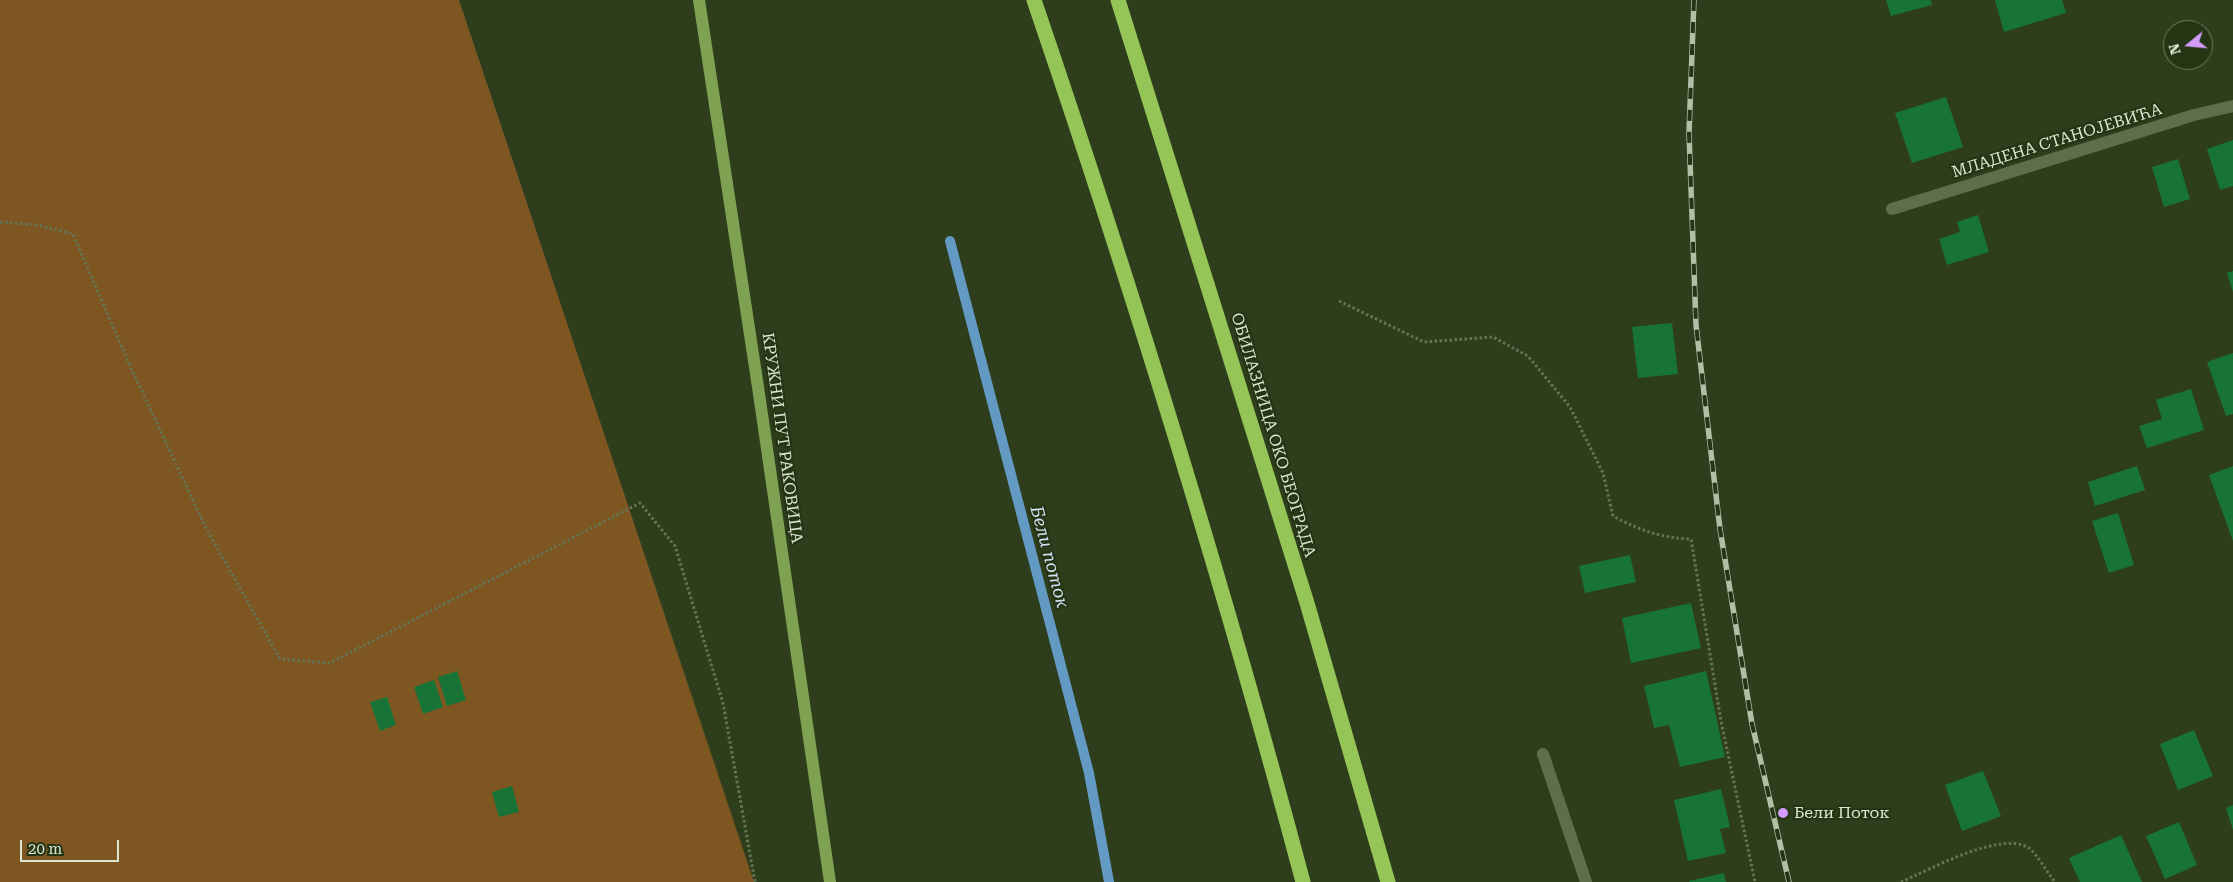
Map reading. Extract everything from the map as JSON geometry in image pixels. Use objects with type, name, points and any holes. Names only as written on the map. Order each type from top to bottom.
[{"type":"highway","points":[[1034,0],[1124,272],[1181,455],[1244,667],[1303,882]]},
{"type":"highway","name":"ОБИЛАЗНИЦА ОКО БЕОГРАДА","points":[[1118,0],[1307,603],[1388,882]]},
{"type":"main road","name":"КРУЖНИ ПУТ РАКОВИЦА","points":[[699,0],[758,387],[830,882]]},
{"type":"street","name":"МЛАДЕНА СТАНОЈЕВИЋА","points":[[1892,209],[2185,118],[2233,106]]},
{"type":"street","points":[[1543,754],[1586,882]]},
{"type":"path","points":[[0,222],[38,225],[73,234],[130,366],[206,528],[280,659],[330,663],[640,503],[675,546],[718,685],[755,882]]},
{"type":"path","points":[[1339,301],[1424,342],[1493,337],[1528,356],[1570,407],[1603,473],[1613,516],[1640,530],[1670,538],[1690,539],[1721,721],[1755,882]]},
{"type":"path","points":[[1901,882],[1983,846],[2010,844],[2029,848],[2055,882]]},
{"type":"shaded area","points":[[0,0],[459,0],[754,882],[0,882]]},
{"type":"building","points":[[1886,0],[1931,0],[1932,5],[1891,16]]},
{"type":"building","points":[[1995,0],[2062,0],[2066,13],[2004,32]]},
{"type":"building","points":[[1946,97],[1963,147],[1912,163],[1895,113]]},
{"type":"building","points":[[2233,140],[2233,186],[2220,190],[2207,149]]},
{"type":"building","points":[[2178,159],[2190,199],[2164,207],[2152,167]]},
{"type":"building","points":[[1978,215],[1989,252],[1947,265],[1939,239],[1960,232],[1957,222]]},
{"type":"building","points":[[2233,271],[2233,292],[2227,273]]},
{"type":"building","points":[[1672,323],[1678,374],[1638,378],[1632,327]]},
{"type":"building","points":[[2233,353],[2233,414],[2226,416],[2207,362]]},
{"type":"building","points":[[2191,389],[2204,430],[2147,448],[2139,426],[2162,419],[2156,400]]},
{"type":"building","points":[[2137,466],[2145,490],[2095,506],[2088,482]]},
{"type":"building","points":[[2233,466],[2233,541],[2209,475]]},
{"type":"building","points":[[2118,513],[2134,565],[2109,573],[2092,521]]},
{"type":"building","points":[[1630,555],[1636,582],[1585,593],[1579,566]]},
{"type":"building","points":[[1691,603],[1701,648],[1631,663],[1622,618]]},
{"type":"building","points":[[457,671],[466,700],[447,706],[438,677]]},
{"type":"building","points":[[1706,671],[1725,757],[1680,767],[1669,725],[1654,728],[1644,686]]},
{"type":"building","points":[[434,680],[443,707],[423,714],[414,687]]},
{"type":"building","points":[[387,697],[396,725],[380,731],[370,702]]},
{"type":"building","points":[[2194,730],[2213,776],[2178,790],[2160,744]]},
{"type":"building","points":[[1983,771],[2001,816],[1962,831],[1945,785]]},
{"type":"building","points":[[512,786],[519,812],[499,817],[492,792]]},
{"type":"building","points":[[1721,789],[1730,827],[1720,829],[1726,853],[1688,861],[1674,800]]},
{"type":"building","points":[[2233,805],[2233,830],[2226,808]]},
{"type":"building","points":[[2179,822],[2197,865],[2165,879],[2146,836]]},
{"type":"building","points":[[2121,835],[2142,882],[2080,882],[2069,858]]},
{"type":"building","points":[[1724,873],[1726,882],[1689,882],[1689,881]]},
{"type":"waterway","name":"Бели поток","points":[[950,241],[1089,773],[1109,882]]},
{"type":"railway","points":[[1694,0],[1689,133],[1696,325],[1720,529],[1752,724],[1789,882]]},
{"type":"place","name":"Бели Поток","points":[[1783,813]]}]
